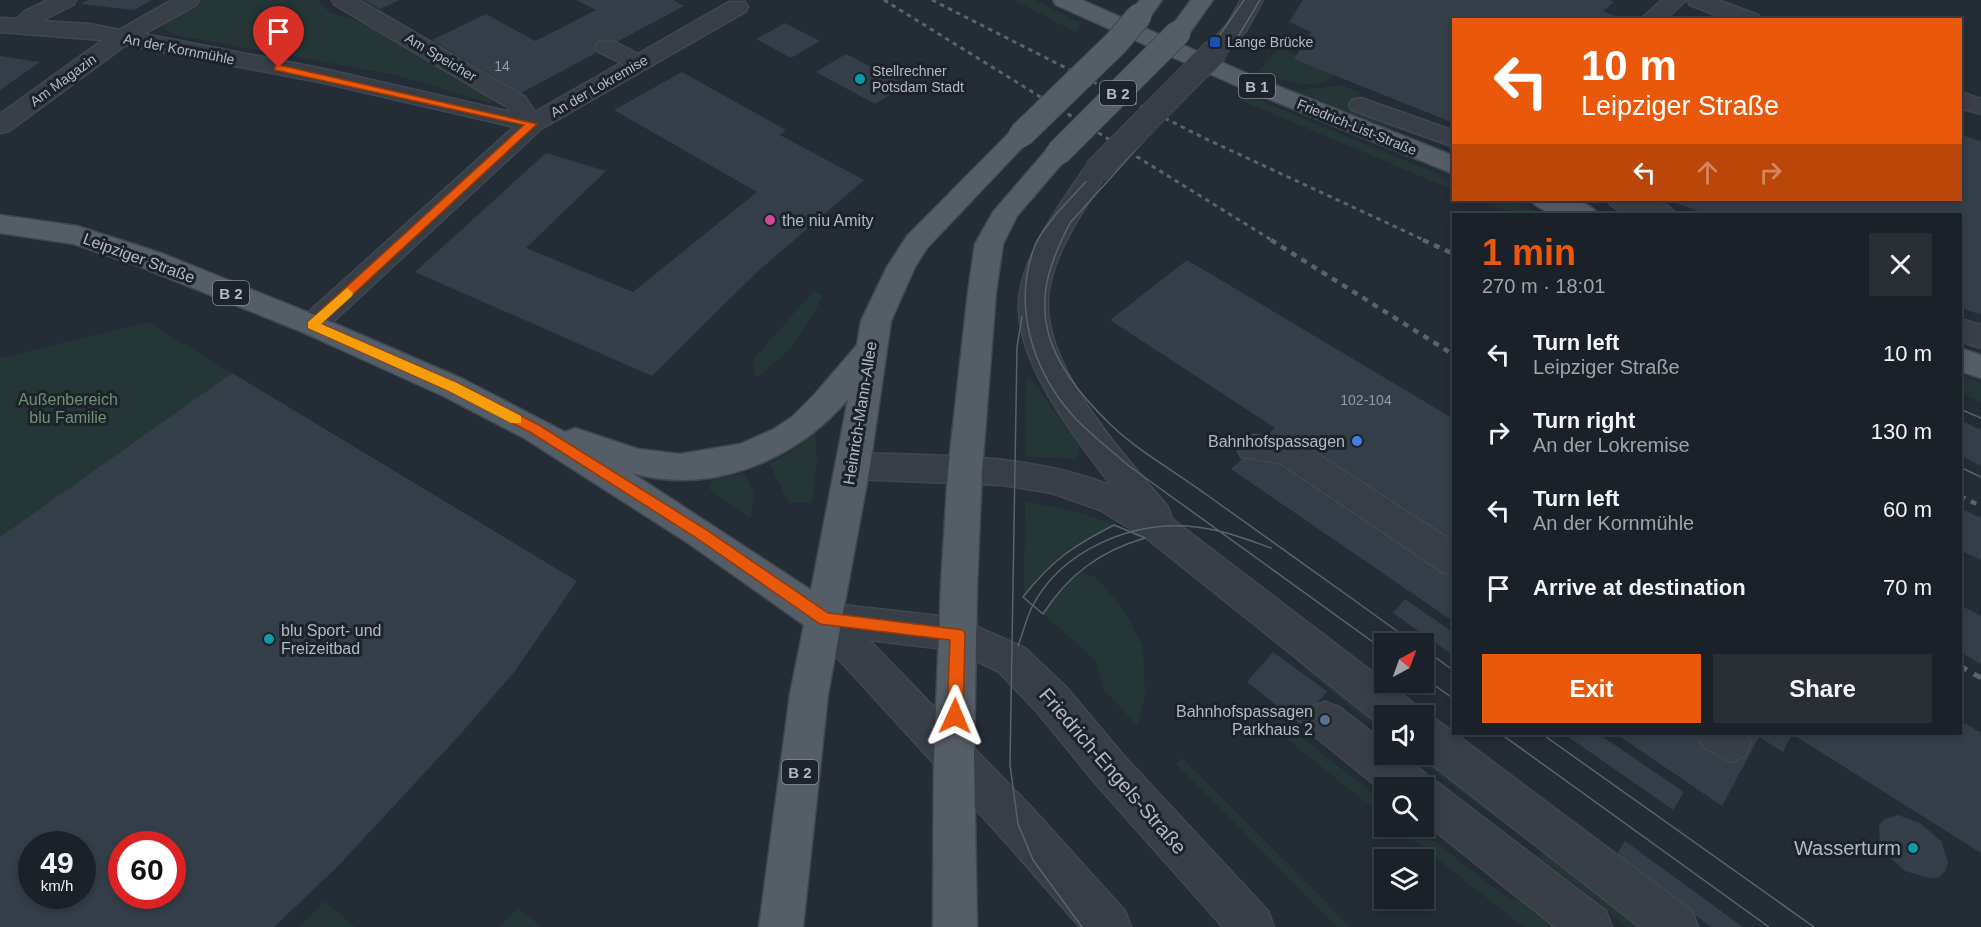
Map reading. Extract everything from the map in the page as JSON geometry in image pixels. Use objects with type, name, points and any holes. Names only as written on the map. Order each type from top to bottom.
[{"type":"main road","name":"Friedrich-List-Straße","points":[[1064,0],[1257,86],[1452,165]]},
{"type":"main road","name":"B 2","points":[[957,634],[966,471],[981,301],[989,244],[1006,212],[1058,153],[1178,33],[1202,0]]},
{"type":"main road","name":"Heinrich-Mann-Allee","points":[[781,927],[809,694],[853,466],[869,351],[876,321],[887,293],[917,242],[1021,135],[1116,43],[1145,8]]},
{"type":"main road","points":[[1547,201],[1581,213]]},
{"type":"main road","name":"Leipziger Straße","points":[[0,224],[77,235],[151,260],[312,325],[452,387],[535,429],[700,533],[825,619]]},
{"type":"main road","name":"Leipziger Straße","points":[[535,429],[656,466],[696,467],[778,442],[818,413],[869,351]]},
{"type":"main road","points":[[1962,360],[1981,367]]},
{"type":"main road","points":[[955,927],[954,756],[957,634]]},
{"type":"street","points":[[23,26],[33,16],[65,0]]},
{"type":"street","name":"Am Magazin","points":[[0,126],[121,38],[188,0]]},
{"type":"street","name":"Am Speicher","points":[[343,0],[516,102],[532,124]]},
{"type":"street","points":[[1197,556],[1156,517],[1120,474],[1062,389],[1033,320],[1038,275],[1050,243],[1095,172],[1238,26],[1252,0]]},
{"type":"street","points":[[1653,18],[1675,0]]},
{"type":"street","points":[[1698,0],[1745,18]]},
{"type":"street","name":"An der Lokremise","points":[[312,325],[532,124],[638,63],[730,3]]},
{"type":"street","name":"An der Kornmühle","points":[[0,25],[90,32],[324,76],[532,124]]},
{"type":"street","points":[[607,47],[638,63]]},
{"type":"street","points":[[1962,100],[1981,107]]},
{"type":"street","points":[[1360,105],[1449,138]]},
{"type":"street","points":[[1426,156],[1449,138]]},
{"type":"street","points":[[1625,201],[1659,208]]},
{"type":"street","points":[[1962,330],[1981,337]]},
{"type":"street","points":[[1253,448],[1287,451],[1452,560]]},
{"type":"street","points":[[853,466],[1024,476],[1090,491],[1125,506],[1159,525],[1253,604],[1385,705]]},
{"type":"street","points":[[825,619],[954,756],[1109,927]]},
{"type":"street","name":"Leipziger Straße","points":[[825,619],[957,634]]},
{"type":"street","name":"Friedrich-Engels-Straße","points":[[957,634],[1016,663],[1052,700],[1110,770],[1252,927]]},
{"type":"street","points":[[1325,720],[1398,777]]},
{"type":"street","points":[[1434,742],[1676,927]]},
{"type":"street","points":[[1434,805],[1590,927]]},
{"type":"green space","points":[[199,0],[318,0],[329,12],[365,24],[495,100],[489,103],[396,75],[175,35],[163,28],[173,15]]},
{"type":"green space","points":[[1014,0],[1035,0],[1082,24],[1075,32]]},
{"type":"green space","points":[[1280,48],[1297,55],[1295,59],[1336,75],[1327,81],[1307,84],[1288,81],[1259,70]]},
{"type":"green space","points":[[1341,85],[1361,93],[1348,106],[1413,133],[1379,125],[1296,91]]},
{"type":"green space","points":[[1249,96],[1452,180],[1452,190],[1242,101]]},
{"type":"green space","points":[[1481,201],[1509,201],[1543,213],[1513,213]]},
{"type":"green space","points":[[813,291],[823,295],[803,330],[788,350],[758,377],[754,374],[753,360]]},
{"type":"green space","name":"Außenbereich blu Familie","points":[[148,322],[232,373],[0,537],[0,358]]},
{"type":"green space","points":[[1962,375],[1981,383],[1981,402],[1962,392]]},
{"type":"green space","points":[[1029,376],[1080,447],[1078,456],[1073,459],[1025,456],[1026,379]]},
{"type":"green space","points":[[815,434],[817,461],[812,503],[789,503],[769,463],[790,453]]},
{"type":"green space","points":[[744,473],[754,493],[751,518],[710,490],[709,485],[716,479]]},
{"type":"green space","points":[[1025,501],[1078,512],[1115,525],[1070,548],[1040,575],[1024,597]]},
{"type":"green space","points":[[1077,571],[1097,578],[1124,610],[1143,647],[1145,694],[1138,727],[1103,688],[1096,661],[1043,614],[1052,599]]},
{"type":"green space","points":[[1309,659],[1374,708],[1374,726],[1302,667]]},
{"type":"green space","points":[[1278,719],[1374,794],[1374,809],[1281,734]]},
{"type":"green space","points":[[1434,753],[1577,862],[1649,927],[1626,927],[1600,903],[1539,857],[1541,852],[1425,765],[1434,765]]},
{"type":"green space","points":[[1183,758],[1350,927],[1337,927],[1176,764]]},
{"type":"green space","points":[[1410,837],[1429,837],[1511,901],[1514,897],[1552,927],[1523,927],[1434,856],[1434,849],[1425,849]]},
{"type":"green space","points":[[325,901],[355,927],[299,927]]},
{"type":"green space","points":[[517,908],[542,927],[500,927]]},
{"type":"building","points":[[88,0],[152,0],[134,10],[80,4]]},
{"type":"building","points":[[364,0],[400,0],[380,9]]},
{"type":"building","points":[[576,0],[673,0],[684,6],[521,93],[432,40],[486,14],[535,41],[596,10]]},
{"type":"building","points":[[1303,0],[1610,0],[1614,2],[1603,11],[1621,18],[1452,18],[1452,122],[1294,59],[1311,32],[1289,22]]},
{"type":"building","points":[[785,23],[820,41],[791,58],[756,39]]},
{"type":"building","name":"Stellrechner Potsdam Stadt","points":[[846,54],[906,85],[875,104],[816,72]]},
{"type":"building","points":[[0,56],[40,62],[0,90]]},
{"type":"building","name":"the niu Amity","points":[[682,72],[786,130],[780,135],[864,180],[757,272],[652,376],[415,272],[546,153],[606,171],[526,248],[633,292],[757,192],[614,110]]},
{"type":"building","points":[[1962,135],[1981,142],[1981,315],[1962,308],[1962,213],[1704,213],[1670,201],[1962,201]]},
{"type":"building","name":"Bahnhofspassagen","points":[[1187,260],[1452,418],[1452,621],[1231,469],[1275,428],[1110,320]]},
{"type":"building","name":"blu Sport- und Freizeitbad","points":[[232,373],[577,581],[515,671],[458,737],[338,866],[274,927],[0,927],[0,537]]},
{"type":"building","points":[[1962,421],[1981,430],[1981,466],[1962,456]]},
{"type":"building","points":[[1962,509],[1981,518],[1981,560],[1962,551]]},
{"type":"building","points":[[1405,599],[1452,632],[1452,655],[1434,642],[1434,633],[1421,633],[1393,613]]},
{"type":"building","points":[[1962,606],[1981,616],[1981,664],[1962,653]]},
{"type":"building","points":[[1273,652],[1327,691],[1300,724],[1247,682]]},
{"type":"building","points":[[1962,721],[1981,733],[1981,853],[1794,735],[1962,735]]},
{"type":"building","points":[[1565,735],[1600,735],[1684,792],[1673,810]]},
{"type":"building","points":[[1617,735],[1792,735],[1783,752],[1759,737],[1722,806]]},
{"type":"building","name":"Wasserturm","points":[[1898,815],[1920,823],[1941,841],[1948,862],[1946,870],[1939,877],[1929,878],[1905,871],[1886,854],[1880,844],[1879,826],[1883,820]]},
{"type":"building","points":[[1625,841],[1743,927],[1711,927],[1616,856]]},
{"type":"tram line","points":[[1219,531],[1129,466],[1074,417],[1059,399],[1037,357],[1030,335],[1025,289],[1029,266],[1040,235],[1057,213],[1215,42],[1244,0]]},
{"type":"tram line","points":[[1260,0],[1239,35],[1070,223],[1052,262],[1046,289],[1045,317],[1048,332],[1058,358],[1073,383],[1091,405],[1122,435],[1400,633]]},
{"type":"tram line","points":[[1022,317],[1017,347],[1010,765],[1018,824],[1033,860],[1082,927]]},
{"type":"tram line","points":[[1962,410],[1981,418]]},
{"type":"tram line","points":[[1962,468],[1981,477]]},
{"type":"tram line","points":[[1033,605],[1023,597],[1064,555],[1114,525],[1131,532]]},
{"type":"tram line","points":[[1131,532],[1172,526],[1219,531]]},
{"type":"tram line","points":[[1219,531],[1271,548]]},
{"type":"tram line","points":[[1219,531],[1374,643]]},
{"type":"tram line","points":[[1033,605],[1043,614],[1063,588],[1086,566],[1114,550],[1145,538],[1131,532]]},
{"type":"tram line","points":[[1033,605],[1061,569],[1102,543],[1131,532]]},
{"type":"tram line","points":[[1018,646],[1033,605]]},
{"type":"tram line","points":[[1434,656],[1452,670]]},
{"type":"tram line","points":[[1434,685],[1452,698]]},
{"type":"tram line","points":[[1502,735],[1769,927]]},
{"type":"tram line","points":[[1543,735],[1814,927]]},
{"type":"railway","points":[[884,0],[1273,241]]},
{"type":"railway","points":[[932,0],[1204,138],[1426,241]]},
{"type":"railway","points":[[1271,240],[1452,354]]},
{"type":"railway","points":[[1423,240],[1452,253]]},
{"type":"railway","points":[[1962,497],[1981,506]]},
{"type":"railway","points":[[1962,667],[1981,678]]},
{"type":"slow traffic","points":[[347,293],[312,325],[452,387],[516,419]]},
{"type":"place","name":"Lange Brücke","points":[[1215,42]]},
{"type":"place","name":"Stellrechner Potsdam Stadt","points":[[860,79]]},
{"type":"place","name":"the niu Amity","points":[[770,220]]},
{"type":"place","name":"Bahnhofspassagen","points":[[1357,441]]},
{"type":"place","name":"blu Sport- und Freizeitbad","points":[[269,639]]},
{"type":"place","name":"Bahnhofspassagen Parkhaus 2","points":[[1325,720]]},
{"type":"place","name":"Wasserturm","points":[[1913,848]]},
{"type":"route","points":[[279,68],[324,76],[532,124],[312,325],[452,387],[535,429],[700,533],[825,619],[957,634],[955,716]]}]
